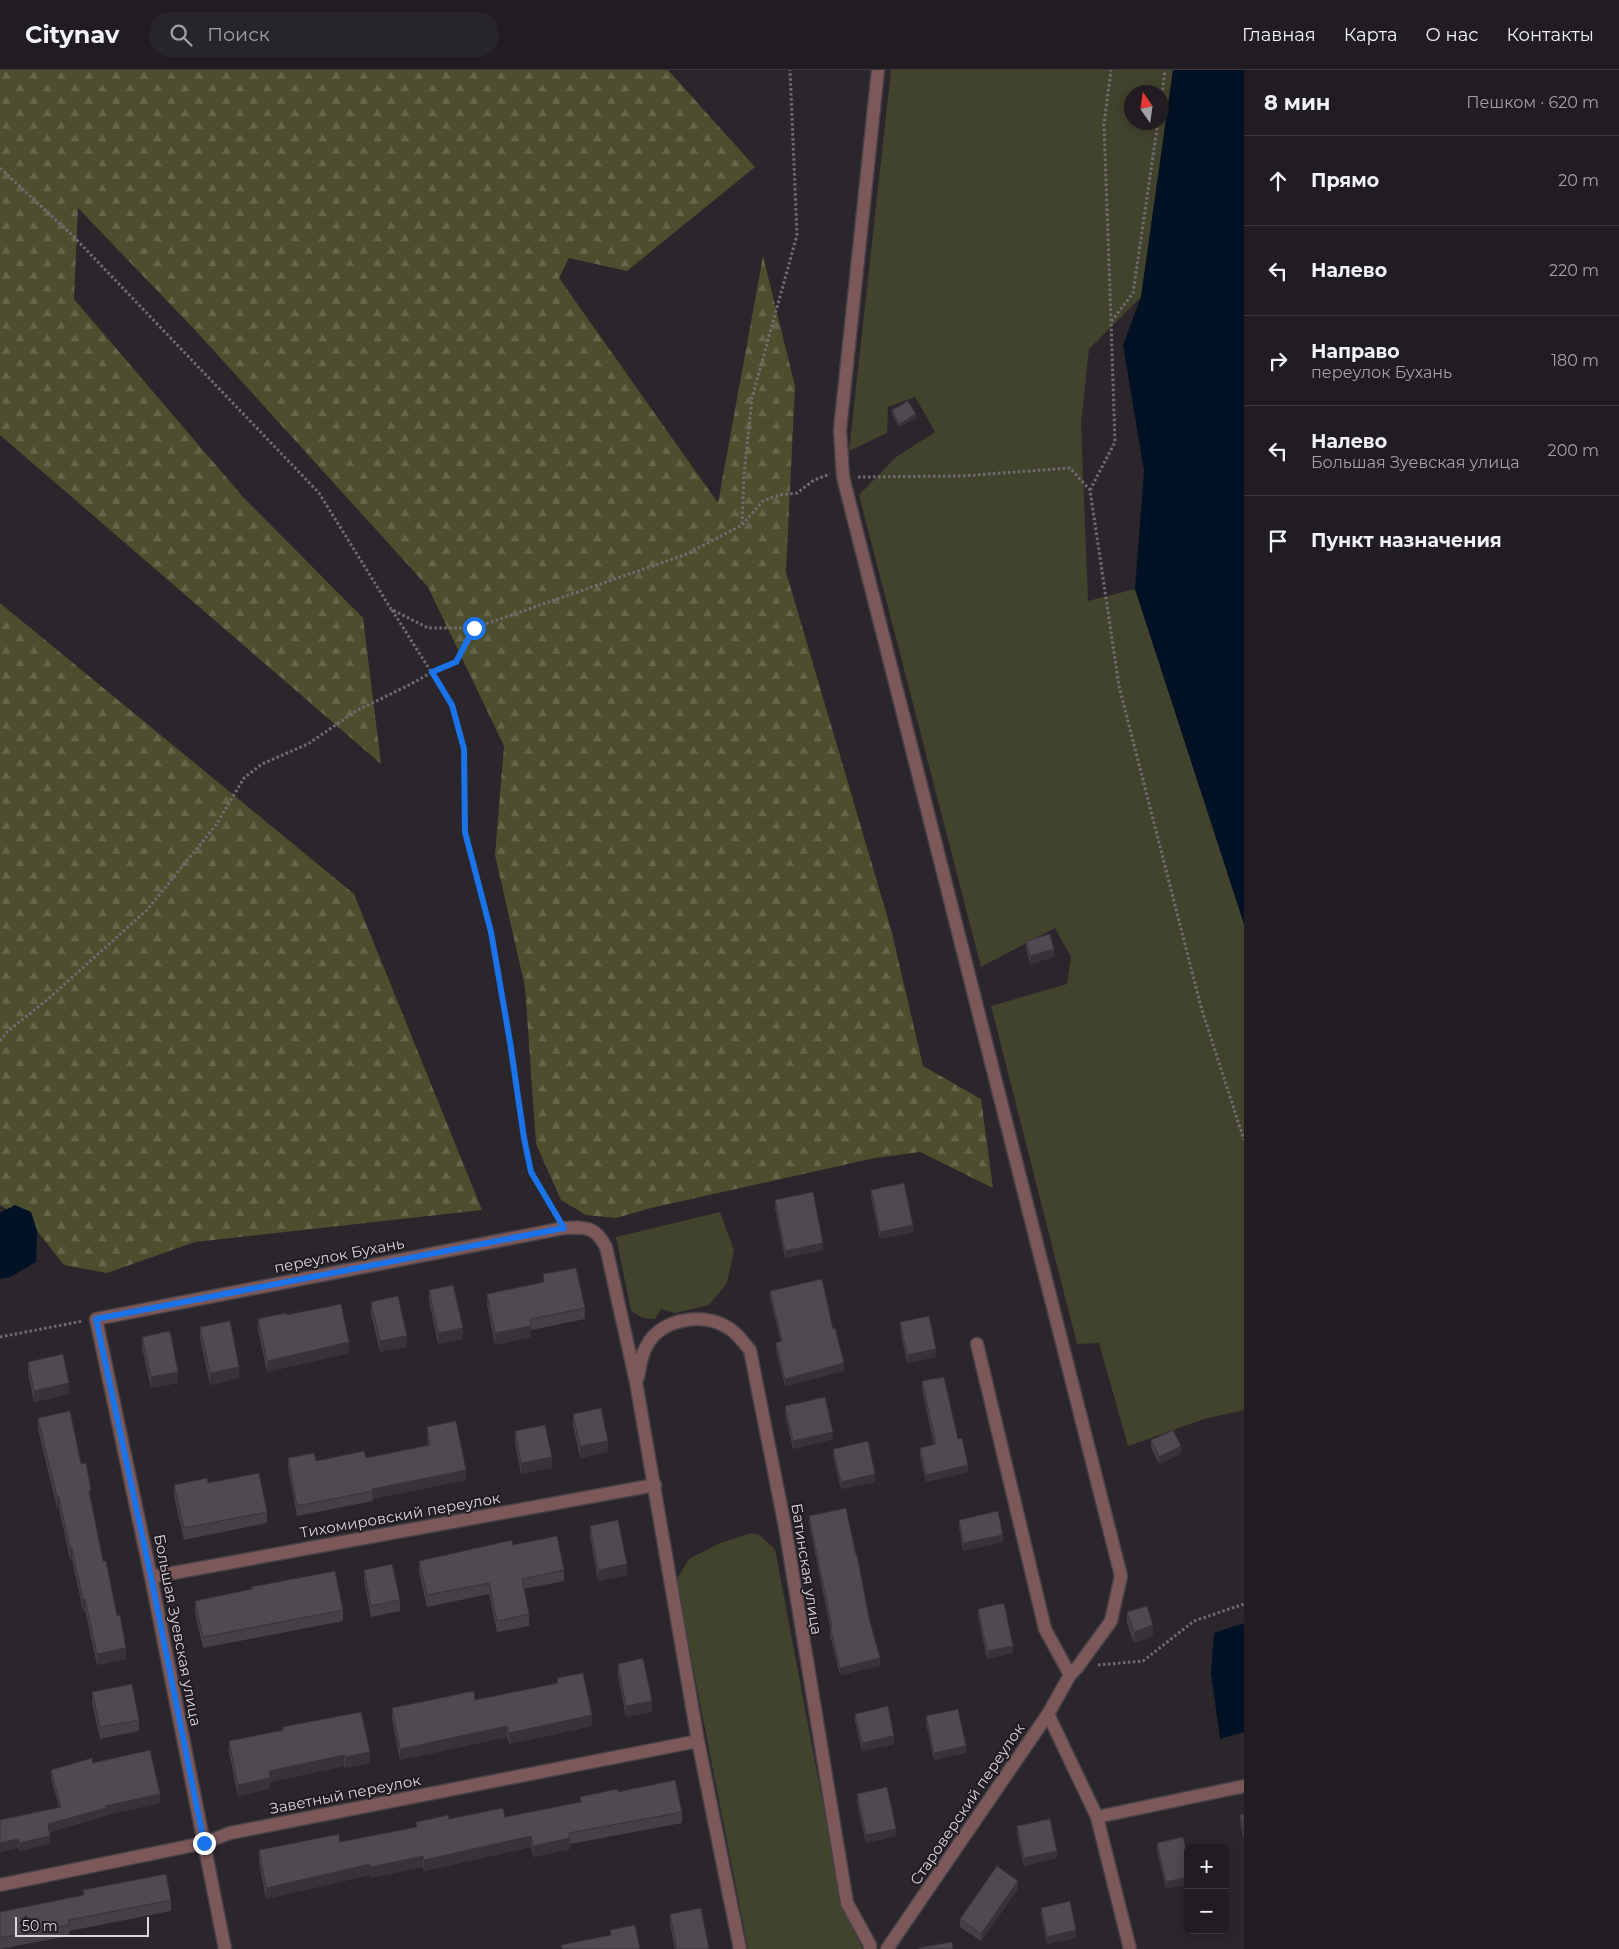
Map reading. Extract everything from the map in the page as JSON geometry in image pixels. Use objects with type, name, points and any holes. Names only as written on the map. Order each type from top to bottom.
[{"type":"street","name":"Староверский переулок","points":[[878,70],[840,430],[843,473],[1121,1576],[1111,1621],[1074,1671],[1048,1714],[887,1949]]},
{"type":"street","name":"переулок Бухань","points":[[96,1319],[564,1228],[588,1228]]},
{"type":"street","name":"Батинская улица","points":[[588,1228],[601,1236],[606,1247],[636,1382],[698,1741],[740,1949]]},
{"type":"street","name":"Большая Зуевская улица","points":[[96,1319],[151,1577],[225,1949]]},
{"type":"street","name":"Батинская улица","points":[[636,1382],[646,1345],[658,1332],[673,1323],[699,1319],[725,1325],[739,1336],[750,1350],[785,1527],[846,1904],[870,1945],[870,1949]]},
{"type":"street","points":[[977,1344],[1045,1629],[1074,1671]]},
{"type":"street","name":"Тихомировский переулок","points":[[151,1577],[655,1486]]},
{"type":"street","points":[[1048,1714],[1097,1817],[1130,1949]]},
{"type":"street","name":"Заветный переулок","points":[[0,1885],[204,1843],[230,1833],[698,1741]]},
{"type":"street","points":[[1097,1817],[1244,1786]]},
{"type":"path","points":[[742,525],[744,475],[752,398],[797,235],[790,70]]},
{"type":"path","points":[[1090,490],[1115,442],[1104,124],[1111,70]]},
{"type":"path","points":[[1163,85],[1165,70]]},
{"type":"path","points":[[1111,322],[1133,293],[1157,130]]},
{"type":"path","points":[[0,168],[73,236],[320,493],[452,705],[464,749],[465,832],[491,932],[529,1164],[531,1172],[564,1228]]},
{"type":"path","points":[[391,608],[428,628],[474,628],[687,554],[742,525],[763,501],[779,495],[797,493],[814,480],[843,473],[961,476],[1070,468],[1090,490],[1119,686],[1201,1007],[1244,1140]]},
{"type":"path","points":[[0,1041],[7,1032],[48,999],[147,910],[216,825],[244,778],[262,764],[308,744],[356,711],[432,672],[456,662],[474,628]]},
{"type":"path","points":[[0,1337],[96,1319]]},
{"type":"path","points":[[1074,1671],[1143,1660],[1194,1621],[1244,1604]]},
{"type":"green space","points":[[0,70],[668,70],[755,167],[627,271],[569,258],[559,278],[718,503],[763,256],[795,386],[786,572],[891,929],[923,1066],[981,1099],[993,1188],[920,1152],[875,1158],[651,1208],[616,1218],[586,1215],[561,1200],[536,1144],[525,987],[495,855],[504,746],[428,587],[195,330],[78,208],[74,299],[243,497],[363,618],[381,764],[0,435]]},
{"type":"green space","points":[[891,70],[1173,70],[1169,98],[1169,85],[1124,85],[1124,130],[1165,130],[1141,297],[1089,349],[1081,424],[1088,601],[1135,589],[1244,924],[1244,1410],[1204,1419],[1128,1446],[1099,1343],[1077,1344],[991,1006],[1067,984],[1071,957],[1055,928],[981,967],[859,495],[896,457],[935,432],[915,397],[888,407],[887,433],[849,451]]},
{"type":"green space","points":[[0,603],[354,894],[482,1210],[195,1242],[107,1273],[64,1265],[31,1223],[0,1205]]},
{"type":"green space","points":[[720,1212],[734,1250],[727,1283],[709,1305],[675,1313],[661,1309],[655,1319],[643,1318],[631,1311],[616,1237]]},
{"type":"green space","points":[[752,1533],[759,1535],[775,1549],[842,1905],[863,1949],[748,1949],[676,1580],[689,1559],[720,1543]]},
{"type":"water","points":[[1173,70],[1244,70],[1244,924],[1135,589],[1144,471],[1123,345],[1141,297],[1165,130],[1169,130],[1169,98]]},
{"type":"water","points":[[15,1205],[31,1212],[37,1230],[36,1262],[10,1277],[0,1279],[0,1213]]},
{"type":"water","points":[[1244,1623],[1244,1732],[1220,1739],[1211,1673],[1214,1633]]},
{"type":"building","points":[[908,401],[916,414],[899,424],[892,410]]},
{"type":"building","points":[[1050,934],[1054,949],[1030,956],[1026,941]]},
{"type":"building","points":[[904,1183],[913,1225],[880,1232],[871,1190]]},
{"type":"building","points":[[813,1192],[823,1243],[785,1251],[775,1200]]},
{"type":"building","points":[[576,1268],[585,1308],[530,1319],[531,1326],[495,1333],[487,1294],[544,1282],[543,1274]]},
{"type":"building","points":[[822,1279],[833,1329],[835,1328],[844,1363],[785,1379],[776,1343],[782,1341],[770,1291]]},
{"type":"building","points":[[453,1285],[463,1328],[438,1333],[429,1290]]},
{"type":"building","points":[[398,1296],[407,1336],[380,1341],[371,1302]]},
{"type":"building","points":[[341,1304],[349,1342],[267,1361],[258,1319]]},
{"type":"building","points":[[929,1316],[936,1349],[907,1355],[900,1322]]},
{"type":"building","points":[[230,1321],[239,1367],[210,1373],[200,1327]]},
{"type":"building","points":[[170,1331],[178,1372],[151,1377],[142,1337]]},
{"type":"building","points":[[63,1354],[69,1383],[34,1391],[28,1362]]},
{"type":"building","points":[[944,1377],[958,1439],[962,1438],[968,1465],[926,1475],[920,1448],[936,1444],[922,1381]]},
{"type":"building","points":[[825,1397],[833,1432],[793,1441],[785,1406]]},
{"type":"building","points":[[601,1408],[608,1441],[580,1446],[573,1414]]},
{"type":"building","points":[[70,1411],[81,1464],[86,1463],[91,1490],[89,1491],[103,1561],[106,1561],[117,1616],[120,1615],[126,1648],[97,1654],[85,1599],[83,1600],[72,1548],[70,1549],[59,1497],[57,1497],[38,1418]]},
{"type":"building","points":[[456,1421],[466,1470],[297,1506],[288,1458],[314,1453],[316,1461],[364,1451],[366,1458],[430,1445],[427,1427]]},
{"type":"building","points":[[545,1425],[552,1457],[521,1463],[515,1431]]},
{"type":"building","points":[[1173,1430],[1181,1446],[1159,1457],[1151,1440]]},
{"type":"building","points":[[868,1441],[875,1474],[841,1482],[833,1449]]},
{"type":"building","points":[[259,1473],[267,1512],[184,1528],[174,1485],[207,1478],[208,1483]]},
{"type":"building","points":[[846,1508],[869,1618],[880,1658],[840,1668],[830,1627],[832,1627],[809,1516]]},
{"type":"building","points":[[998,1511],[1003,1535],[963,1543],[959,1520]]},
{"type":"building","points":[[618,1520],[627,1564],[598,1570],[590,1526]]},
{"type":"building","points":[[557,1536],[564,1570],[522,1579],[529,1614],[497,1621],[489,1583],[427,1595],[419,1561],[512,1540],[513,1545]]},
{"type":"building","points":[[392,1564],[400,1600],[371,1606],[364,1570]]},
{"type":"building","points":[[335,1571],[343,1610],[203,1637],[195,1601],[252,1589],[251,1587]]},
{"type":"building","points":[[1004,1603],[1013,1646],[987,1651],[978,1609]]},
{"type":"building","points":[[1147,1606],[1153,1625],[1134,1632],[1127,1612]]},
{"type":"building","points":[[643,1658],[652,1701],[626,1706],[618,1664]]},
{"type":"building","points":[[583,1673],[592,1715],[509,1733],[507,1726],[400,1749],[392,1708],[474,1691],[475,1700],[558,1683],[557,1678]]},
{"type":"building","points":[[132,1684],[139,1720],[100,1727],[92,1692]]},
{"type":"building","points":[[888,1706],[894,1736],[862,1743],[855,1714]]},
{"type":"building","points":[[958,1709],[966,1746],[934,1753],[926,1716]]},
{"type":"building","points":[[361,1712],[370,1752],[345,1757],[344,1755],[269,1771],[270,1778],[238,1785],[229,1741],[283,1730],[282,1727]]},
{"type":"building","points":[[150,1750],[160,1794],[105,1806],[106,1808],[48,1824],[50,1836],[19,1843],[18,1839],[0,1843],[0,1820],[61,1807],[51,1770],[92,1758],[93,1763]]},
{"type":"building","points":[[675,1780],[682,1812],[569,1833],[570,1838],[533,1846],[531,1836],[424,1860],[423,1856],[370,1867],[370,1864],[266,1888],[259,1850],[339,1834],[340,1842],[417,1827],[416,1822],[448,1815],[449,1819],[503,1808],[505,1817],[581,1802],[580,1797],[617,1789],[618,1792]]},
{"type":"building","points":[[887,1787],[896,1829],[866,1835],[857,1794]]},
{"type":"building","points":[[1244,1814],[1244,1833],[1240,1815]]},
{"type":"building","points":[[1050,1819],[1057,1851],[1024,1858],[1017,1826]]},
{"type":"building","points":[[1183,1837],[1185,1844],[1184,1878],[1166,1882],[1157,1843]]},
{"type":"building","points":[[997,1866],[1018,1881],[981,1934],[960,1919]]},
{"type":"building","points":[[166,1874],[171,1900],[69,1920],[69,1925],[0,1938],[0,1912],[84,1895],[83,1890]]},
{"type":"building","points":[[1070,1901],[1076,1930],[1047,1937],[1041,1908]]},
{"type":"building","points":[[701,1908],[709,1949],[677,1949],[670,1914]]},
{"type":"building","points":[[635,1925],[640,1949],[562,1949],[561,1945],[611,1935],[610,1930]]},
{"type":"building","points":[[952,1942],[953,1949],[918,1949],[918,1948]]},
{"type":"route","points":[[204,1843],[151,1577],[96,1319],[564,1228],[531,1172],[491,932],[465,832],[464,749],[452,705],[432,672],[456,662],[474,628]]}]
